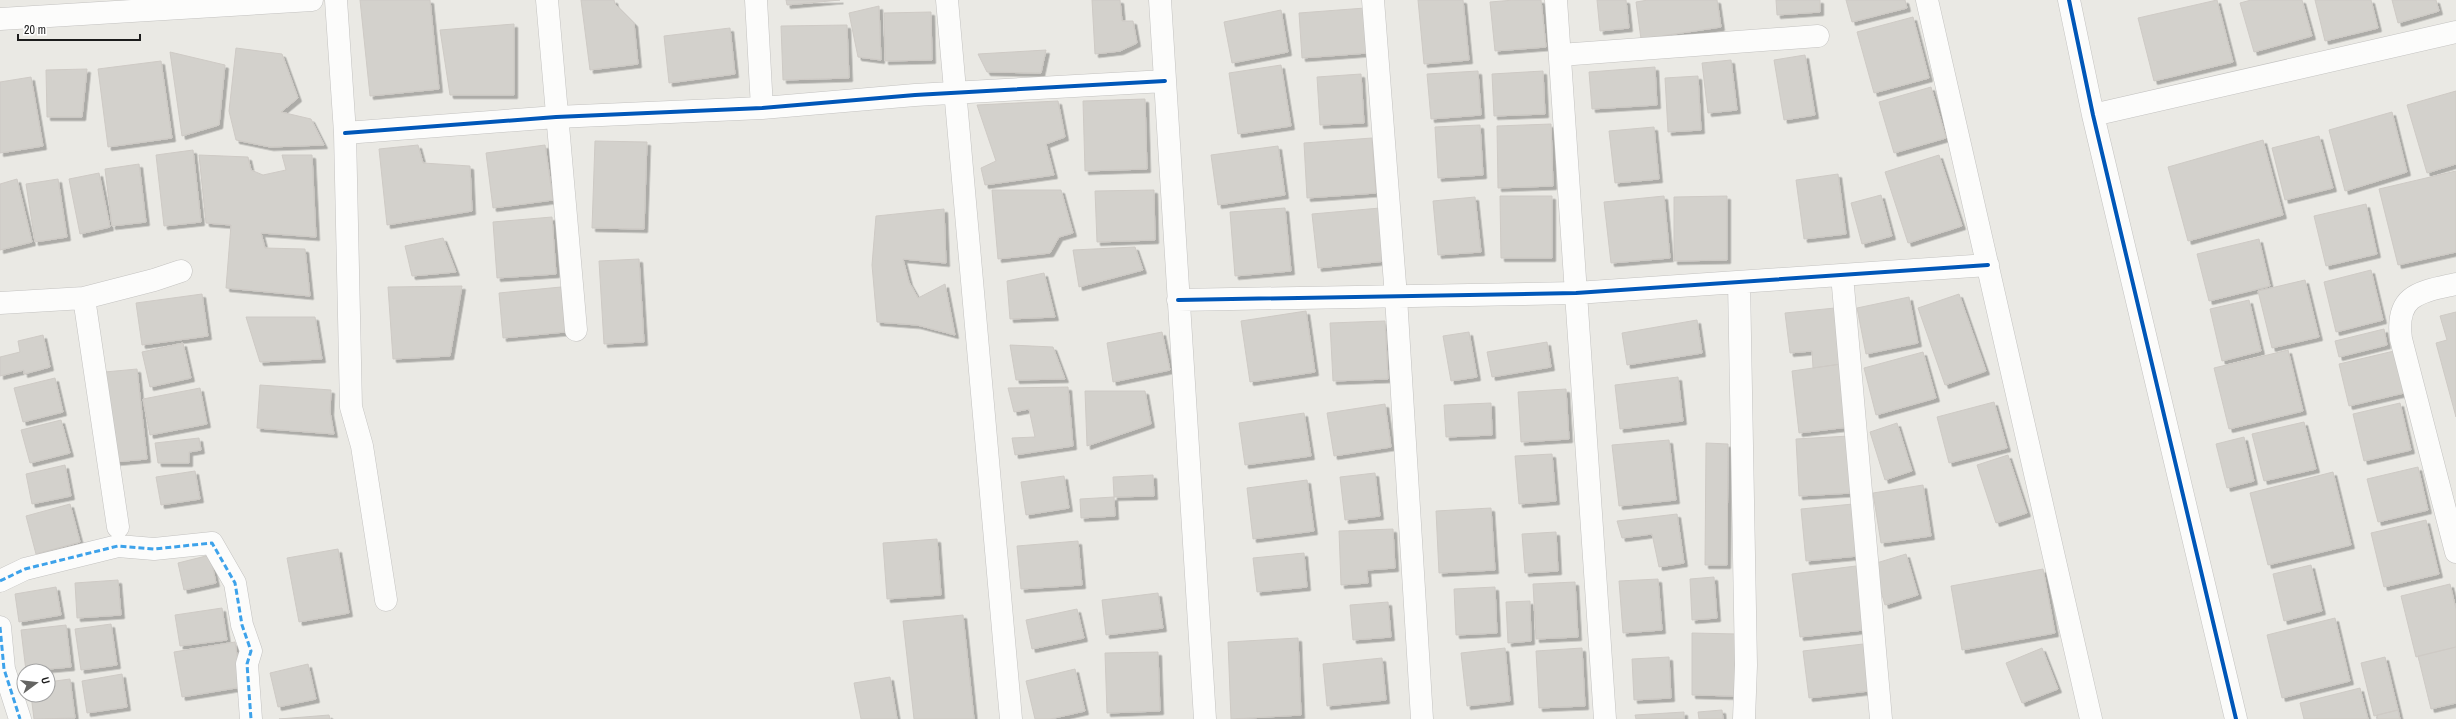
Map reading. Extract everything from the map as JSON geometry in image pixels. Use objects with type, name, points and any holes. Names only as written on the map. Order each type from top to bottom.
[{"type":"street","points":[[0,19],[312,0]]},
{"type":"street","points":[[336,0],[346,133],[351,407],[362,446],[386,600]]},
{"type":"street","points":[[547,0],[556,117],[576,330]]},
{"type":"street","points":[[756,0],[762,108]]},
{"type":"street","points":[[946,0],[956,93],[1011,719]]},
{"type":"street","points":[[1160,0],[1205,719]]},
{"type":"street","points":[[1373,0],[1396,297],[1422,719]]},
{"type":"street","points":[[1556,0],[1605,719]]},
{"type":"street","points":[[1927,0],[2091,719]]},
{"type":"street","points":[[2069,0],[2093,115],[2236,719]]},
{"type":"street","points":[[2093,115],[2456,32]]},
{"type":"street","points":[[1560,55],[1818,36]]},
{"type":"street","points":[[346,133],[556,117],[762,108],[956,93],[1165,80]]},
{"type":"street","points":[[1178,300],[1576,293],[1988,265]]},
{"type":"street","points":[[0,302],[84,298],[154,280],[181,271]]},
{"type":"street","points":[[1842,275],[1881,719]]},
{"type":"street","points":[[1739,282],[1746,665],[1744,719]]},
{"type":"street","points":[[2456,284],[2419,292],[2408,301],[2402,310],[2399,324],[2401,339],[2456,552]]},
{"type":"street","points":[[84,298],[118,527]]},
{"type":"street","points":[[0,581],[25,569],[118,546],[154,549],[212,543],[235,583],[242,626],[251,651],[247,664],[251,719]]},
{"type":"street","points":[[0,627],[4,669],[20,719]]},
{"type":"building","points":[[360,0],[430,0],[439,89],[370,96]]},
{"type":"building","points":[[581,0],[614,0],[615,4],[634,23],[638,64],[590,70]]},
{"type":"building","points":[[786,0],[840,0],[787,5]]},
{"type":"building","points":[[1092,0],[1120,0],[1122,21],[1133,21],[1137,43],[1120,51],[1095,54]]},
{"type":"building","points":[[1418,0],[1463,0],[1469,60],[1424,64]]},
{"type":"building","points":[[1541,0],[1546,47],[1495,51],[1490,2]]},
{"type":"building","points":[[1597,0],[1626,0],[1629,28],[1600,31]]},
{"type":"building","points":[[1648,0],[1717,0],[1721,27],[1641,39],[1636,2]]},
{"type":"building","points":[[1776,0],[1820,0],[1820,12],[1777,15]]},
{"type":"building","points":[[1846,0],[1905,0],[1907,8],[1852,22]]},
{"type":"building","points":[[2217,0],[2233,62],[2154,81],[2138,18]]},
{"type":"building","points":[[2251,0],[2302,0],[2312,36],[2254,52],[2240,3]]},
{"type":"building","points":[[2315,0],[2371,0],[2378,28],[2325,41]]},
{"type":"building","points":[[2392,0],[2436,0],[2439,11],[2398,23]]},
{"type":"building","points":[[879,6],[881,60],[858,57],[849,13]]},
{"type":"building","points":[[1365,8],[1368,53],[1302,58],[1299,13]]},
{"type":"building","points":[[1281,10],[1288,52],[1232,63],[1224,22]]},
{"type":"building","points":[[931,12],[932,60],[885,61],[884,13]]},
{"type":"building","points":[[1913,17],[1929,78],[1874,93],[1857,32]]},
{"type":"building","points":[[514,24],[514,95],[450,95],[440,30]]},
{"type":"building","points":[[847,25],[849,78],[783,80],[781,26]]},
{"type":"building","points":[[730,28],[735,74],[669,83],[664,36]]},
{"type":"building","points":[[236,48],[282,54],[298,98],[281,112],[311,119],[324,145],[270,147],[236,140],[229,111]]},
{"type":"building","points":[[1046,50],[1041,73],[987,72],[978,54]]},
{"type":"building","points":[[170,52],[225,65],[219,125],[182,136]]},
{"type":"building","points":[[1805,55],[1815,115],[1784,120],[1774,60]]},
{"type":"building","points":[[1731,60],[1737,110],[1708,113],[1702,63]]},
{"type":"building","points":[[161,61],[172,138],[108,147],[98,69]]},
{"type":"building","points":[[1281,65],[1291,126],[1238,134],[1229,73]]},
{"type":"building","points":[[1655,67],[1657,105],[1592,109],[1589,72]]},
{"type":"building","points":[[87,69],[82,117],[47,117],[46,70]]},
{"type":"building","points":[[1478,71],[1481,115],[1431,119],[1427,74]]},
{"type":"building","points":[[1543,71],[1545,114],[1494,116],[1492,74]]},
{"type":"building","points":[[1361,74],[1364,123],[1320,125],[1317,77]]},
{"type":"building","points":[[1698,76],[1701,130],[1668,132],[1665,78]]},
{"type":"building","points":[[31,77],[43,146],[0,153],[0,82]]},
{"type":"building","points":[[1931,87],[1946,138],[1894,153],[1879,102]]},
{"type":"building","points":[[2456,91],[2456,164],[2427,173],[2407,105]]},
{"type":"building","points":[[1145,99],[1147,169],[1085,171],[1083,101]]},
{"type":"building","points":[[1058,101],[1065,137],[1046,144],[1054,175],[985,185],[981,168],[996,161],[977,105]]},
{"type":"building","points":[[2392,112],[2407,172],[2345,191],[2329,130]]},
{"type":"building","points":[[1551,124],[1553,186],[1498,188],[1497,126]]},
{"type":"building","points":[[1480,125],[1483,175],[1438,178],[1435,127]]},
{"type":"building","points":[[1654,127],[1659,179],[1615,183],[1609,131]]},
{"type":"building","points":[[2319,136],[2333,188],[2285,200],[2272,148]]},
{"type":"building","points":[[1372,138],[1376,193],[1307,198],[1304,143]]},
{"type":"building","points":[[2263,140],[2283,215],[2188,241],[2168,167]]},
{"type":"building","points":[[595,141],[647,142],[644,229],[592,228]]},
{"type":"building","points":[[418,145],[423,163],[470,166],[472,211],[387,225],[379,149]]},
{"type":"building","points":[[545,145],[553,200],[493,208],[486,153]]},
{"type":"building","points":[[1278,146],[1285,195],[1218,205],[1211,155]]},
{"type":"building","points":[[193,150],[201,222],[164,226],[156,155]]},
{"type":"building","points":[[199,155],[248,157],[251,170],[263,175],[286,170],[282,155],[312,155],[316,237],[261,233],[265,248],[305,249],[310,296],[226,288],[231,225],[206,223]]},
{"type":"building","points":[[1939,155],[1962,226],[1908,243],[1885,172]]},
{"type":"building","points":[[139,164],[146,222],[112,226],[105,169]]},
{"type":"building","points":[[2456,171],[2456,252],[2398,265],[2379,189]]},
{"type":"building","points":[[99,173],[110,227],[80,234],[69,179]]},
{"type":"building","points":[[1838,174],[1846,234],[1804,239],[1796,180]]},
{"type":"building","points":[[17,179],[32,242],[0,250],[0,184]]},
{"type":"building","points":[[58,179],[67,237],[35,242],[26,184]]},
{"type":"building","points":[[992,190],[1061,190],[1073,233],[1059,237],[1050,253],[998,259]]},
{"type":"building","points":[[1154,190],[1155,240],[1097,242],[1095,191]]},
{"type":"building","points":[[1881,195],[1892,236],[1862,244],[1851,203]]},
{"type":"building","points":[[1500,196],[1552,196],[1552,258],[1501,258]]},
{"type":"building","points":[[1664,196],[1670,258],[1611,263],[1604,202]]},
{"type":"building","points":[[1727,196],[1727,260],[1674,261],[1674,197]]},
{"type":"building","points":[[1475,197],[1481,252],[1438,255],[1433,201]]},
{"type":"building","points":[[2366,204],[2377,254],[2326,266],[2314,216]]},
{"type":"building","points":[[1285,208],[1291,271],[1235,276],[1230,212]]},
{"type":"building","points":[[1380,208],[1386,261],[1318,268],[1312,214]]},
{"type":"building","points":[[944,209],[946,263],[903,259],[909,282],[918,298],[945,284],[955,335],[917,325],[877,322],[872,265],[876,216]]},
{"type":"building","points":[[552,217],[556,274],[497,278],[493,222]]},
{"type":"building","points":[[443,238],[456,272],[412,276],[405,246]]},
{"type":"building","points":[[2259,239],[2270,286],[2209,301],[2197,254]]},
{"type":"building","points":[[1135,247],[1143,270],[1079,287],[1073,250]]},
{"type":"building","points":[[639,259],[644,342],[604,344],[599,261]]},
{"type":"building","points":[[2371,270],[2383,320],[2336,332],[2324,282]]},
{"type":"building","points":[[1044,273],[1055,317],[1010,319],[1007,281]]},
{"type":"building","points":[[2305,280],[2319,337],[2272,348],[2258,291]]},
{"type":"building","points":[[462,286],[450,356],[393,359],[388,287]]},
{"type":"building","points":[[561,287],[565,332],[503,338],[499,293]]},
{"type":"building","points":[[202,294],[208,336],[142,345],[136,303]]},
{"type":"building","points":[[1959,294],[1986,371],[1945,385],[1918,308]]},
{"type":"building","points":[[1909,297],[1918,343],[1866,354],[1857,308]]},
{"type":"building","points":[[2249,300],[2261,351],[2222,361],[2210,309]]},
{"type":"building","points":[[1835,308],[1841,364],[1813,368],[1812,351],[1790,353],[1785,313]]},
{"type":"building","points":[[1306,311],[1315,372],[1250,382],[1241,321]]},
{"type":"building","points":[[2456,312],[2456,417],[2436,343],[2447,340],[2440,316]]},
{"type":"building","points":[[246,317],[315,317],[322,359],[260,362]]},
{"type":"building","points":[[1697,320],[1702,353],[1627,365],[1622,333]]},
{"type":"building","points":[[1385,321],[1388,379],[1333,381],[1330,323]]},
{"type":"building","points":[[2384,329],[2387,345],[2339,357],[2335,341]]},
{"type":"building","points":[[1162,332],[1170,370],[1113,382],[1107,343]]},
{"type":"building","points":[[1469,332],[1477,377],[1451,381],[1443,336]]},
{"type":"building","points":[[43,335],[50,367],[24,374],[24,370],[0,376],[0,357],[20,352],[18,341]]},
{"type":"building","points":[[1547,342],[1551,367],[1492,377],[1487,352]]},
{"type":"building","points":[[183,343],[191,378],[150,387],[142,352]]},
{"type":"building","points":[[1010,345],[1053,347],[1065,379],[1016,380]]},
{"type":"building","points":[[2288,350],[2303,411],[2229,429],[2214,368]]},
{"type":"building","points":[[2394,351],[2404,393],[2349,406],[2339,364]]},
{"type":"building","points":[[1923,352],[1936,398],[1876,415],[1864,368]]},
{"type":"building","points":[[1841,364],[1849,427],[1799,433],[1792,371]]},
{"type":"building","points":[[137,369],[147,459],[114,462],[105,372]]},
{"type":"building","points":[[1678,377],[1683,421],[1620,429],[1615,385]]},
{"type":"building","points":[[55,378],[63,412],[23,422],[14,388]]},
{"type":"building","points":[[260,385],[331,390],[330,412],[334,434],[257,428]]},
{"type":"building","points":[[1068,387],[1073,446],[1015,455],[1012,438],[1035,437],[1029,409],[1014,412],[1008,388]]},
{"type":"building","points":[[200,388],[207,424],[150,435],[143,399]]},
{"type":"building","points":[[1566,389],[1569,439],[1521,442],[1518,392]]},
{"type":"building","points":[[1085,391],[1145,391],[1151,424],[1087,446]]},
{"type":"building","points":[[1994,402],[2007,448],[1949,463],[1937,417]]},
{"type":"building","points":[[1491,403],[1492,435],[1446,437],[1444,405]]},
{"type":"building","points":[[2400,403],[2411,450],[2364,461],[2353,414]]},
{"type":"building","points":[[1385,404],[1391,447],[1334,456],[1327,413]]},
{"type":"building","points":[[1304,413],[1311,456],[1245,465],[1239,423]]},
{"type":"building","points":[[61,420],[70,453],[30,463],[21,430]]},
{"type":"building","points":[[2304,422],[2316,469],[2264,481],[2252,434]]},
{"type":"building","points":[[1897,423],[1912,471],[1885,480],[1870,432]]},
{"type":"building","points":[[1849,436],[1852,493],[1799,496],[1796,439]]},
{"type":"building","points":[[2244,437],[2254,481],[2227,488],[2216,444]]},
{"type":"building","points":[[199,438],[201,450],[189,452],[189,463],[158,463],[155,443]]},
{"type":"building","points":[[1669,440],[1676,500],[1619,506],[1612,445]]},
{"type":"building","points":[[1706,443],[1728,444],[1727,565],[1705,565]]},
{"type":"building","points":[[1552,454],[1556,501],[1519,504],[1515,456]]},
{"type":"building","points":[[2008,455],[2027,513],[1996,523],[1977,465]]},
{"type":"building","points":[[65,465],[71,496],[32,504],[26,474]]},
{"type":"building","points":[[2418,467],[2428,510],[2378,522],[2367,479]]},
{"type":"building","points":[[195,471],[200,499],[161,505],[156,477]]},
{"type":"building","points":[[2333,472],[2351,545],[2268,565],[2250,493]]},
{"type":"building","points":[[1375,473],[1380,516],[1345,520],[1340,477]]},
{"type":"building","points":[[1153,475],[1154,496],[1114,497],[1113,477]]},
{"type":"building","points":[[1064,476],[1069,508],[1026,515],[1021,482]]},
{"type":"building","points":[[1307,480],[1314,531],[1253,539],[1247,488]]},
{"type":"building","points":[[1923,485],[1931,536],[1881,543],[1873,493]]},
{"type":"building","points":[[1114,497],[1115,516],[1081,518],[1080,499]]},
{"type":"building","points":[[70,504],[80,542],[36,554],[26,516]]},
{"type":"building","points":[[1853,504],[1858,556],[1806,561],[1801,509]]},
{"type":"building","points":[[1491,508],[1495,570],[1439,573],[1436,511]]},
{"type":"building","points":[[1677,514],[1684,563],[1659,567],[1652,534],[1622,538],[1617,521]]},
{"type":"building","points":[[2426,520],[2439,574],[2384,587],[2371,533]]},
{"type":"building","points":[[1393,529],[1395,568],[1367,570],[1368,583],[1341,585],[1339,531]]},
{"type":"building","points":[[1556,532],[1558,571],[1525,573],[1522,534]]},
{"type":"building","points":[[937,539],[941,595],[887,599],[883,543]]},
{"type":"building","points":[[1078,541],[1082,585],[1021,589],[1017,546]]},
{"type":"building","points":[[338,549],[349,613],[299,622],[287,558]]},
{"type":"building","points":[[1304,553],[1307,587],[1257,592],[1253,558]]},
{"type":"building","points":[[1906,554],[1918,595],[1885,605],[1873,564]]},
{"type":"building","points":[[210,555],[216,583],[184,590],[178,563]]},
{"type":"building","points":[[2311,565],[2322,611],[2284,621],[2273,574]]},
{"type":"building","points":[[1856,566],[1864,630],[1800,637],[1792,574]]},
{"type":"building","points":[[2043,569],[2055,633],[1962,650],[1951,586]]},
{"type":"building","points":[[1714,577],[1717,618],[1692,620],[1690,579]]},
{"type":"building","points":[[1658,579],[1662,630],[1623,633],[1619,581]]},
{"type":"building","points":[[118,580],[121,615],[77,618],[75,583]]},
{"type":"building","points":[[1575,582],[1578,637],[1536,639],[1533,584]]},
{"type":"building","points":[[2450,584],[2456,609],[2456,647],[2416,657],[2401,596]]},
{"type":"building","points":[[56,587],[61,615],[19,622],[15,594]]},
{"type":"building","points":[[1495,587],[1497,633],[1456,635],[1454,589]]},
{"type":"building","points":[[1158,593],[1163,628],[1106,635],[1102,600]]},
{"type":"building","points":[[1530,601],[1531,641],[1508,643],[1506,602]]},
{"type":"building","points":[[1388,602],[1391,637],[1353,640],[1350,605]]},
{"type":"building","points":[[222,608],[227,640],[180,646],[175,615]]},
{"type":"building","points":[[1077,609],[1084,638],[1032,649],[1026,620]]},
{"type":"building","points":[[963,615],[974,719],[914,719],[903,621]]},
{"type":"building","points":[[2335,618],[2350,681],[2282,698],[2267,635]]},
{"type":"building","points":[[111,624],[117,665],[81,670],[75,629]]},
{"type":"building","points":[[66,625],[71,667],[56,668],[56,663],[25,663],[21,630]]},
{"type":"building","points":[[1692,633],[1737,634],[1737,696],[1692,695]]},
{"type":"building","points":[[1298,638],[1301,715],[1231,719],[1228,642]]},
{"type":"building","points":[[235,642],[242,687],[182,697],[174,652]]},
{"type":"building","points":[[1863,644],[1869,691],[1809,698],[1803,651]]},
{"type":"building","points":[[2456,647],[2456,703],[2431,709],[2418,656]]},
{"type":"building","points":[[1505,648],[1510,701],[1467,706],[1461,653]]},
{"type":"building","points":[[1582,648],[1585,706],[1539,708],[1536,651]]},
{"type":"building","points":[[2042,648],[2058,689],[2022,703],[2006,663]]},
{"type":"building","points":[[1158,652],[1160,711],[1107,713],[1105,653]]},
{"type":"building","points":[[1669,657],[1671,698],[1634,700],[1632,659]]},
{"type":"building","points":[[2385,657],[2398,710],[2374,716],[2361,663]]},
{"type":"building","points":[[1382,658],[1386,700],[1327,706],[1323,664]]},
{"type":"building","points":[[308,664],[316,699],[278,707],[270,673]]},
{"type":"building","points":[[1075,669],[1085,711],[1050,719],[1035,719],[1026,681]]},
{"type":"building","points":[[122,674],[127,707],[87,713],[82,681]]},
{"type":"building","points":[[890,677],[897,719],[861,719],[854,683]]},
{"type":"building","points":[[70,679],[75,718],[34,719],[32,703],[56,703],[56,681]]},
{"type":"building","points":[[2360,688],[2368,719],[2304,719],[2300,703]]},
{"type":"building","points":[[1722,710],[1723,719],[1699,719],[1698,712]]},
{"type":"building","points":[[2398,710],[2400,719],[2378,719],[2377,715]]},
{"type":"building","points":[[1684,712],[1684,719],[1636,719],[1635,715]]},
{"type":"building","points":[[329,715],[330,719],[279,719]]},
{"type":"marked path","points":[[0,581],[25,569],[118,546],[154,549],[212,543],[235,583],[242,625],[251,651],[247,664],[251,719]]},
{"type":"marked path","points":[[0,627],[4,669],[20,719]]},
{"type":"cycle path","points":[[2069,0],[2093,115],[2236,719]]},
{"type":"cycle path","points":[[345,133],[556,117],[762,108],[915,95],[1165,81]]},
{"type":"cycle path","points":[[1178,300],[1576,293],[1988,265]]}]
